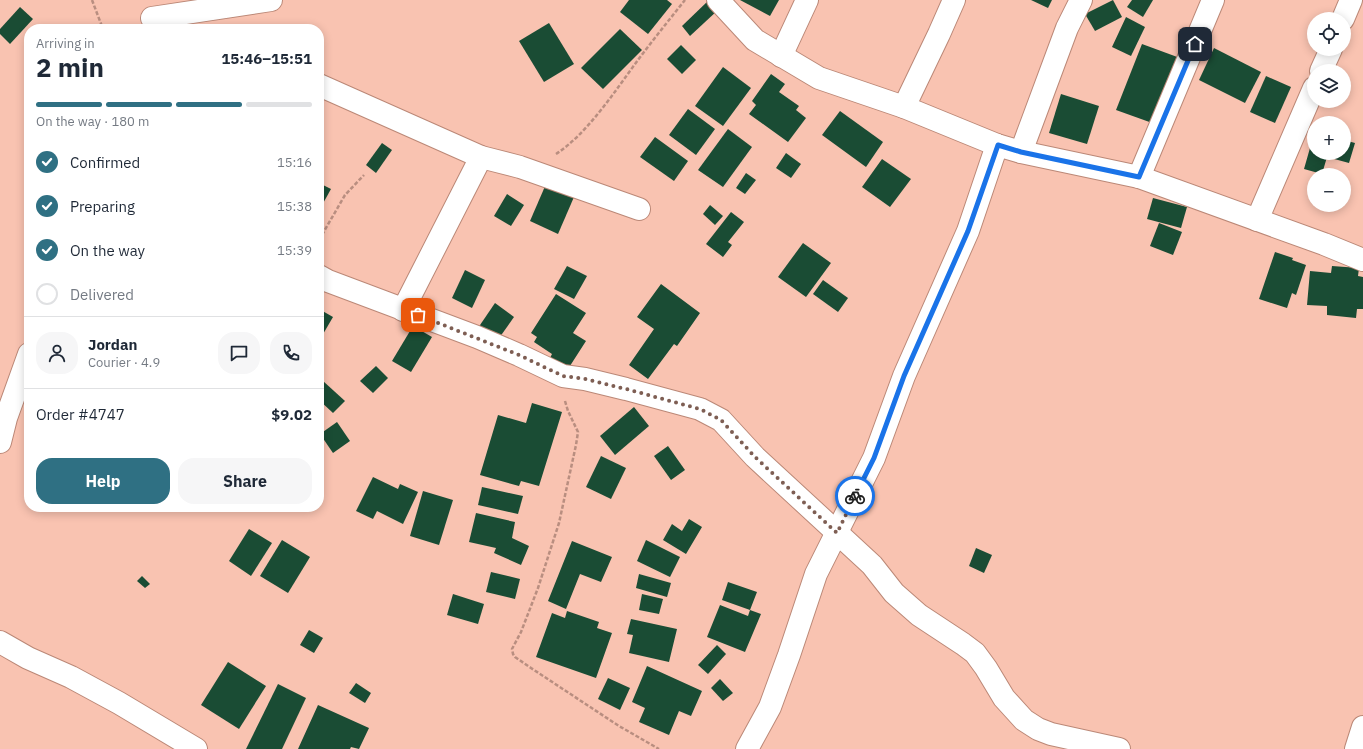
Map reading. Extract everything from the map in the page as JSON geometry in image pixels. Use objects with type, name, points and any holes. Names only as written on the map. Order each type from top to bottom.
[{"type":"street","points":[[153,16],[271,0]]},
{"type":"street","points":[[718,0],[755,40],[819,78],[904,107],[998,145],[1021,152],[1139,177],[1363,260]]},
{"type":"street","points":[[782,56],[807,0]]},
{"type":"street","points":[[904,107],[954,0]]},
{"type":"street","points":[[1021,152],[1064,36],[1081,0]]},
{"type":"street","points":[[1139,177],[1213,0]]},
{"type":"street","points":[[1346,12],[1351,0]]},
{"type":"street","points":[[324,87],[481,158],[520,167],[639,209]]},
{"type":"street","points":[[1257,220],[1307,104]]},
{"type":"street","points":[[747,749],[770,707],[816,574],[874,458],[904,376],[968,231],[998,145]]},
{"type":"street","points":[[403,310],[481,158]]},
{"type":"street","points":[[324,279],[498,346],[563,376],[585,379],[700,409],[721,420],[755,457],[872,565],[894,593],[919,615],[975,653],[1004,698],[1024,720],[1038,729],[1051,734],[1119,749]]},
{"type":"street","points":[[0,442],[6,418],[24,368]]},
{"type":"street","points":[[0,642],[28,658],[71,677],[119,703],[196,749]]},
{"type":"street","points":[[1356,749],[1363,727]]},
{"type":"path","points":[[92,0],[101,24]]},
{"type":"path","points":[[520,167],[557,153],[584,129],[609,100],[639,58],[685,0]]},
{"type":"path","points":[[324,231],[345,195],[364,175]]},
{"type":"path","points":[[563,376],[565,398],[568,410],[578,432],[576,445],[558,523],[538,588],[521,632],[512,650],[513,654],[531,668],[620,726],[659,749]]},
{"type":"building","points":[[629,0],[667,0],[672,4],[648,34],[620,12]]},
{"type":"building","points":[[709,0],[718,10],[690,36],[682,26]]},
{"type":"building","points":[[740,0],[779,0],[770,16]]},
{"type":"building","points":[[1031,0],[1052,0],[1048,8]]},
{"type":"building","points":[[1113,0],[1122,17],[1095,31],[1085,14]]},
{"type":"building","points":[[1132,0],[1153,0],[1143,17],[1127,7]]},
{"type":"building","points":[[20,7],[33,19],[28,24],[24,24],[24,29],[10,44],[0,34],[0,29]]},
{"type":"building","points":[[1126,17],[1145,27],[1131,56],[1112,47]]},
{"type":"building","points":[[549,23],[574,64],[544,82],[519,41]]},
{"type":"building","points":[[620,29],[642,50],[603,89],[581,68]]},
{"type":"building","points":[[1142,44],[1180,58],[1155,124],[1116,110]]},
{"type":"building","points":[[681,45],[696,60],[682,74],[667,59]]},
{"type":"building","points":[[1214,48],[1261,72],[1245,103],[1199,80]]},
{"type":"building","points":[[723,67],[751,88],[723,126],[695,106]]},
{"type":"building","points":[[771,74],[785,84],[779,92],[799,106],[796,110],[806,118],[788,142],[749,114],[756,105],[752,101]]},
{"type":"building","points":[[1266,76],[1291,87],[1275,123],[1250,112]]},
{"type":"building","points":[[1061,94],[1099,106],[1087,144],[1049,133]]},
{"type":"building","points":[[688,109],[715,129],[696,155],[669,135]]},
{"type":"building","points":[[840,111],[883,142],[866,167],[822,135]]},
{"type":"building","points":[[728,129],[752,147],[723,187],[698,170]]},
{"type":"building","points":[[655,137],[688,161],[674,181],[640,157]]},
{"type":"building","points":[[1351,142],[1355,143],[1351,156]]},
{"type":"building","points":[[382,143],[392,150],[376,173],[366,165]]},
{"type":"building","points":[[786,153],[801,164],[791,178],[776,168]]},
{"type":"building","points":[[1307,158],[1307,160],[1326,160],[1324,168],[1304,169]]},
{"type":"building","points":[[882,159],[911,179],[890,207],[862,187]]},
{"type":"building","points":[[1338,160],[1350,160],[1349,163]]},
{"type":"building","points":[[746,173],[756,180],[745,194],[736,188]]},
{"type":"building","points":[[546,184],[574,197],[558,234],[530,221]]},
{"type":"building","points":[[324,186],[331,189],[324,202]]},
{"type":"building","points":[[507,194],[524,205],[511,226],[494,216]]},
{"type":"building","points":[[1153,198],[1187,207],[1181,228],[1147,219]]},
{"type":"building","points":[[710,205],[723,216],[715,225],[703,214]]},
{"type":"building","points":[[731,212],[744,222],[728,242],[732,245],[723,257],[706,244]]},
{"type":"building","points":[[1159,223],[1182,232],[1173,255],[1150,246]]},
{"type":"building","points":[[803,243],[831,263],[806,297],[778,277]]},
{"type":"building","points":[[1275,252],[1293,258],[1292,260],[1306,265],[1296,295],[1292,293],[1287,308],[1259,299]]},
{"type":"building","points":[[567,266],[587,276],[574,299],[554,289]]},
{"type":"building","points":[[1332,266],[1359,268],[1358,276],[1363,277],[1363,309],[1357,309],[1356,318],[1327,315],[1327,306],[1307,305],[1310,271],[1331,273]]},
{"type":"building","points":[[465,270],[485,280],[472,308],[452,298]]},
{"type":"building","points":[[823,280],[848,298],[838,312],[813,294]]},
{"type":"building","points":[[661,284],[700,313],[677,346],[674,344],[648,379],[629,365],[654,329],[637,317]]},
{"type":"building","points":[[556,294],[586,313],[573,333],[586,341],[568,369],[550,358],[552,354],[534,342],[537,337],[531,333]]},
{"type":"building","points":[[495,303],[514,317],[497,341],[478,328]]},
{"type":"building","points":[[324,312],[333,317],[324,332]]},
{"type":"building","points":[[413,326],[432,337],[411,372],[392,361]]},
{"type":"building","points":[[376,366],[388,378],[373,393],[360,381]]},
{"type":"building","points":[[324,382],[345,401],[333,413],[324,405]]},
{"type":"building","points":[[532,403],[562,412],[539,486],[521,481],[519,486],[480,475],[498,415],[526,423]]},
{"type":"building","points":[[634,407],[649,426],[615,455],[600,436]]},
{"type":"building","points":[[337,422],[350,441],[333,453],[324,440],[324,431]]},
{"type":"building","points":[[668,446],[685,470],[671,480],[654,456]]},
{"type":"building","points":[[601,456],[626,468],[611,499],[586,487]]},
{"type":"building","points":[[373,477],[398,489],[400,484],[418,492],[403,524],[377,511],[373,519],[356,511]]},
{"type":"building","points":[[482,487],[523,496],[518,514],[478,505]]},
{"type":"building","points":[[423,491],[453,500],[439,545],[410,536]]},
{"type":"building","points":[[476,513],[515,522],[512,538],[529,546],[521,565],[494,553],[496,548],[469,542]]},
{"type":"building","points":[[689,519],[702,527],[686,554],[663,540],[672,524],[682,531]]},
{"type":"building","points":[[249,529],[272,543],[251,576],[229,561]]},
{"type":"building","points":[[282,540],[310,557],[288,593],[260,576]]},
{"type":"building","points":[[646,540],[680,557],[670,577],[637,561]]},
{"type":"building","points":[[572,541],[612,557],[601,582],[580,574],[566,609],[548,601]]},
{"type":"building","points":[[976,548],[992,555],[984,573],[969,566]]},
{"type":"building","points":[[491,572],[520,579],[515,599],[486,592]]},
{"type":"building","points":[[639,574],[671,583],[667,597],[636,588]]},
{"type":"building","points":[[142,576],[150,584],[145,588],[137,581]]},
{"type":"building","points":[[728,582],[757,592],[750,610],[722,600]]},
{"type":"building","points":[[453,594],[484,604],[478,624],[447,615]]},
{"type":"building","points":[[642,594],[663,599],[659,614],[639,610]]},
{"type":"building","points":[[720,605],[748,616],[750,610],[761,614],[745,652],[707,637]]},
{"type":"building","points":[[567,611],[599,622],[597,628],[612,633],[596,678],[536,657],[552,613],[565,618]]},
{"type":"building","points":[[631,619],[677,629],[669,662],[629,653],[633,635],[627,634]]},
{"type":"building","points":[[309,630],[323,638],[314,653],[300,645]]},
{"type":"building","points":[[717,645],[726,654],[708,674],[698,665]]},
{"type":"building","points":[[228,662],[266,686],[239,729],[201,705]]},
{"type":"building","points":[[647,666],[702,691],[691,716],[679,711],[669,735],[639,722],[645,708],[632,702]]},
{"type":"building","points":[[608,678],[630,688],[620,710],[598,699]]},
{"type":"building","points":[[720,679],[733,693],[723,701],[711,688]]},
{"type":"building","points":[[356,683],[371,693],[365,703],[349,693]]},
{"type":"building","points":[[278,684],[306,698],[282,749],[246,749]]},
{"type":"building","points":[[318,705],[369,728],[359,749],[351,747],[350,749],[298,749]]},
{"type":"way so far","points":[[418,315],[519,355],[563,376],[585,379],[700,409],[721,420],[755,457],[837,533],[855,496]]},
{"type":"route","points":[[855,496],[874,458],[904,376],[968,231],[998,145],[1021,152],[1139,177],[1195,44]]}]
